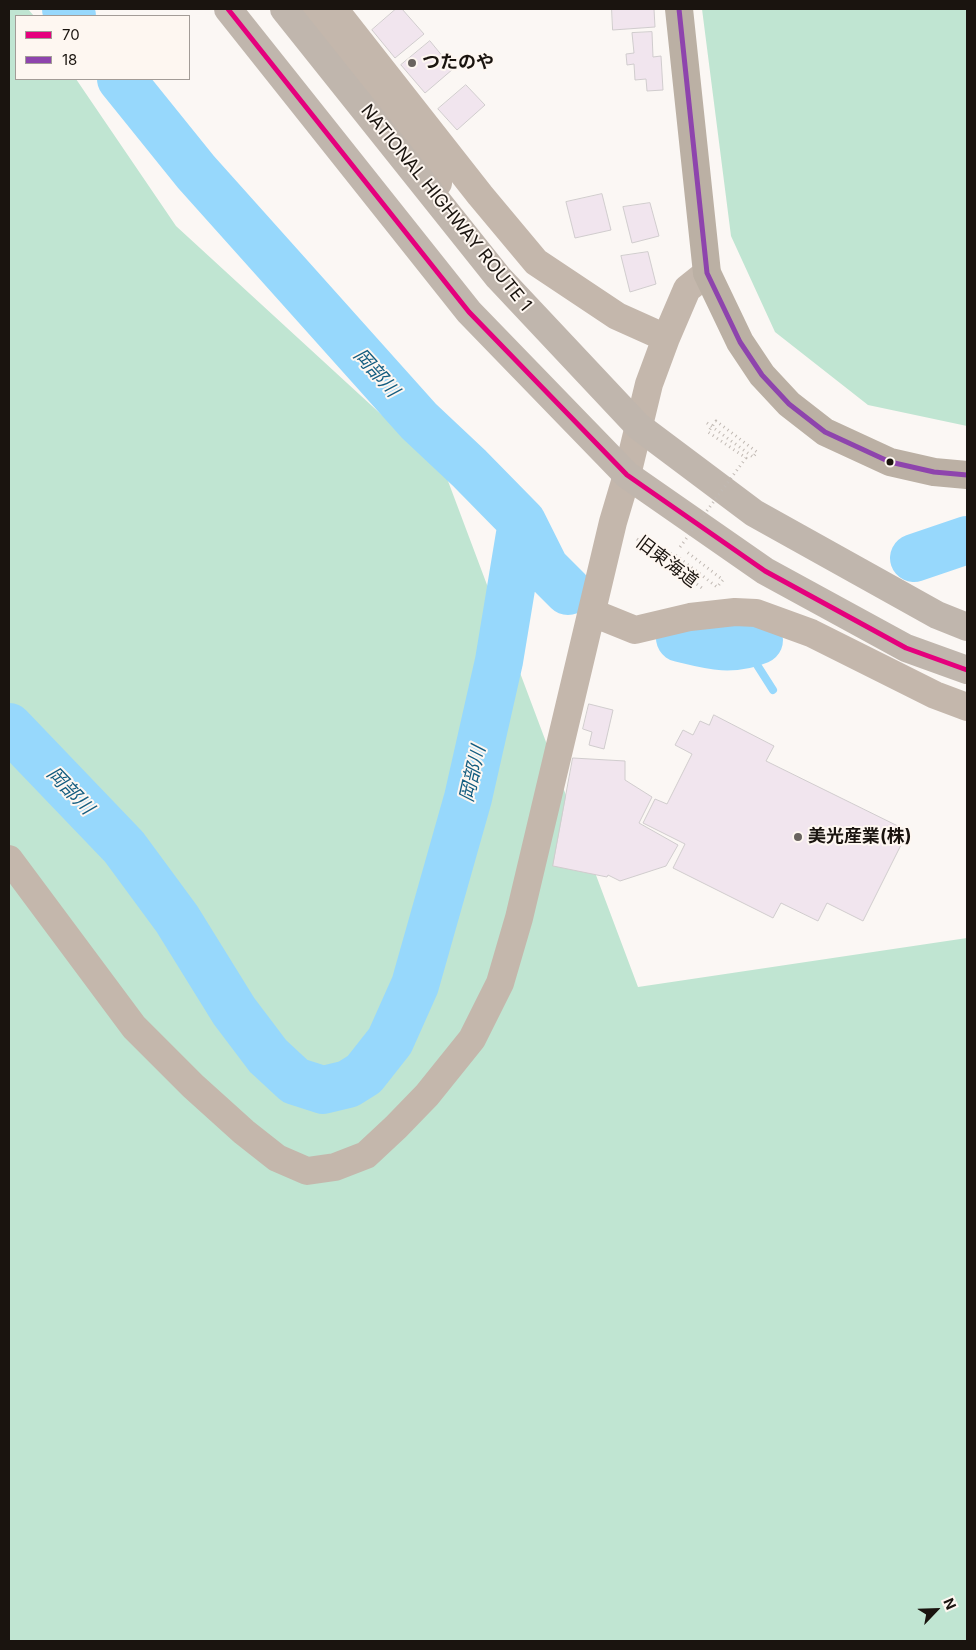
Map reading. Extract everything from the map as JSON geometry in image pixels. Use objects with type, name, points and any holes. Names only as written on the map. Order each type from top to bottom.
[{"type":"highway","name":"NATIONAL HIGHWAY ROUTE 1","points":[[284,9],[498,277],[638,426],[754,513],[937,615],[967,627]]},
{"type":"highway","points":[[229,12],[469,312],[627,475],[765,571],[906,648],[967,670]]},
{"type":"main road","points":[[679,9],[706,273],[740,342],[762,375],[796,410],[825,432],[890,462],[934,472],[967,475]]},
{"type":"street","points":[[312,9],[465,220],[498,277]]},
{"type":"street","points":[[334,9],[480,195],[536,262],[618,316],[666,338]]},
{"type":"street","points":[[9,859],[134,1027],[193,1086],[244,1132],[277,1158],[307,1171],[335,1167],[366,1155],[427,1095],[472,1039],[500,984],[519,918],[649,384],[687,289],[706,273]]},
{"type":"street","points":[[593,613],[635,630],[690,618],[735,612],[756,613],[811,633],[936,695],[967,707]]},
{"type":"path","points":[[656,554],[674,554],[717,587],[723,580],[680,547],[746,458],[708,432],[716,421],[757,452],[753,457],[707,423]]},
{"type":"path","name":"旧東海道","points":[[614,522],[735,612]]},
{"type":"green space","points":[[9,9],[28,9],[33,15],[15,15],[15,80],[77,80],[176,226],[445,473],[638,987],[967,938],[967,1641],[9,1641]]},
{"type":"green space","points":[[702,9],[967,9],[967,426],[868,405],[775,332],[731,236]]},
{"type":"building","points":[[396,9],[402,9],[424,34],[395,58],[372,30]]},
{"type":"building","points":[[612,9],[654,9],[655,27],[613,30]]},
{"type":"building","points":[[652,32],[653,57],[661,56],[663,90],[647,91],[646,79],[635,80],[634,64],[627,65],[626,54],[634,53],[632,33]]},
{"type":"building","points":[[430,41],[453,69],[425,93],[401,65]]},
{"type":"building","points":[[466,85],[485,105],[457,130],[438,109]]},
{"type":"building","points":[[602,194],[611,230],[575,238],[566,202]]},
{"type":"building","points":[[650,203],[659,236],[632,243],[623,207]]},
{"type":"building","points":[[648,252],[656,284],[630,292],[621,256]]},
{"type":"building","points":[[589,704],[613,710],[604,749],[589,745],[592,732],[583,729]]},
{"type":"building","points":[[714,715],[774,746],[766,761],[908,831],[863,921],[827,903],[818,921],[781,903],[773,918],[673,868],[685,844],[643,823],[655,799],[667,804],[692,754],[675,745],[683,730],[693,735],[700,721],[709,725]]},
{"type":"building","points":[[573,758],[625,761],[625,780],[652,797],[639,823],[678,845],[666,866],[620,881],[608,875],[607,877],[553,866]]},
{"type":"waterway","name":"岡部川","points":[[66,9],[71,15]]},
{"type":"waterway","name":"岡部川","points":[[122,80],[196,172],[419,421],[522,522],[545,568],[568,591]]},
{"type":"waterway","name":"岡部川","points":[[9,727],[124,847],[177,919],[234,1011],[268,1056],[295,1081],[323,1090],[348,1084],[364,1074],[390,1041],[415,985],[468,798],[499,661],[522,522]]},
{"type":"waterway","points":[[914,558],[967,540]]},
{"type":"waterway","points":[[680,638],[720,646],[738,646],[759,640]]},
{"type":"waterway","points":[[745,646],[773,690]]},
{"type":"transit line","name":"70","points":[[228,9],[469,312],[627,475],[765,571],[906,648],[967,670]]},
{"type":"transit line","name":"18","points":[[679,9],[707,273],[740,342],[762,375],[789,404],[825,432],[890,462],[934,472],[967,475]]},
{"type":"place","name":"つたのや","points":[[412,63]]},
{"type":"place","name":"美光産業(株)","points":[[798,837]]}]
